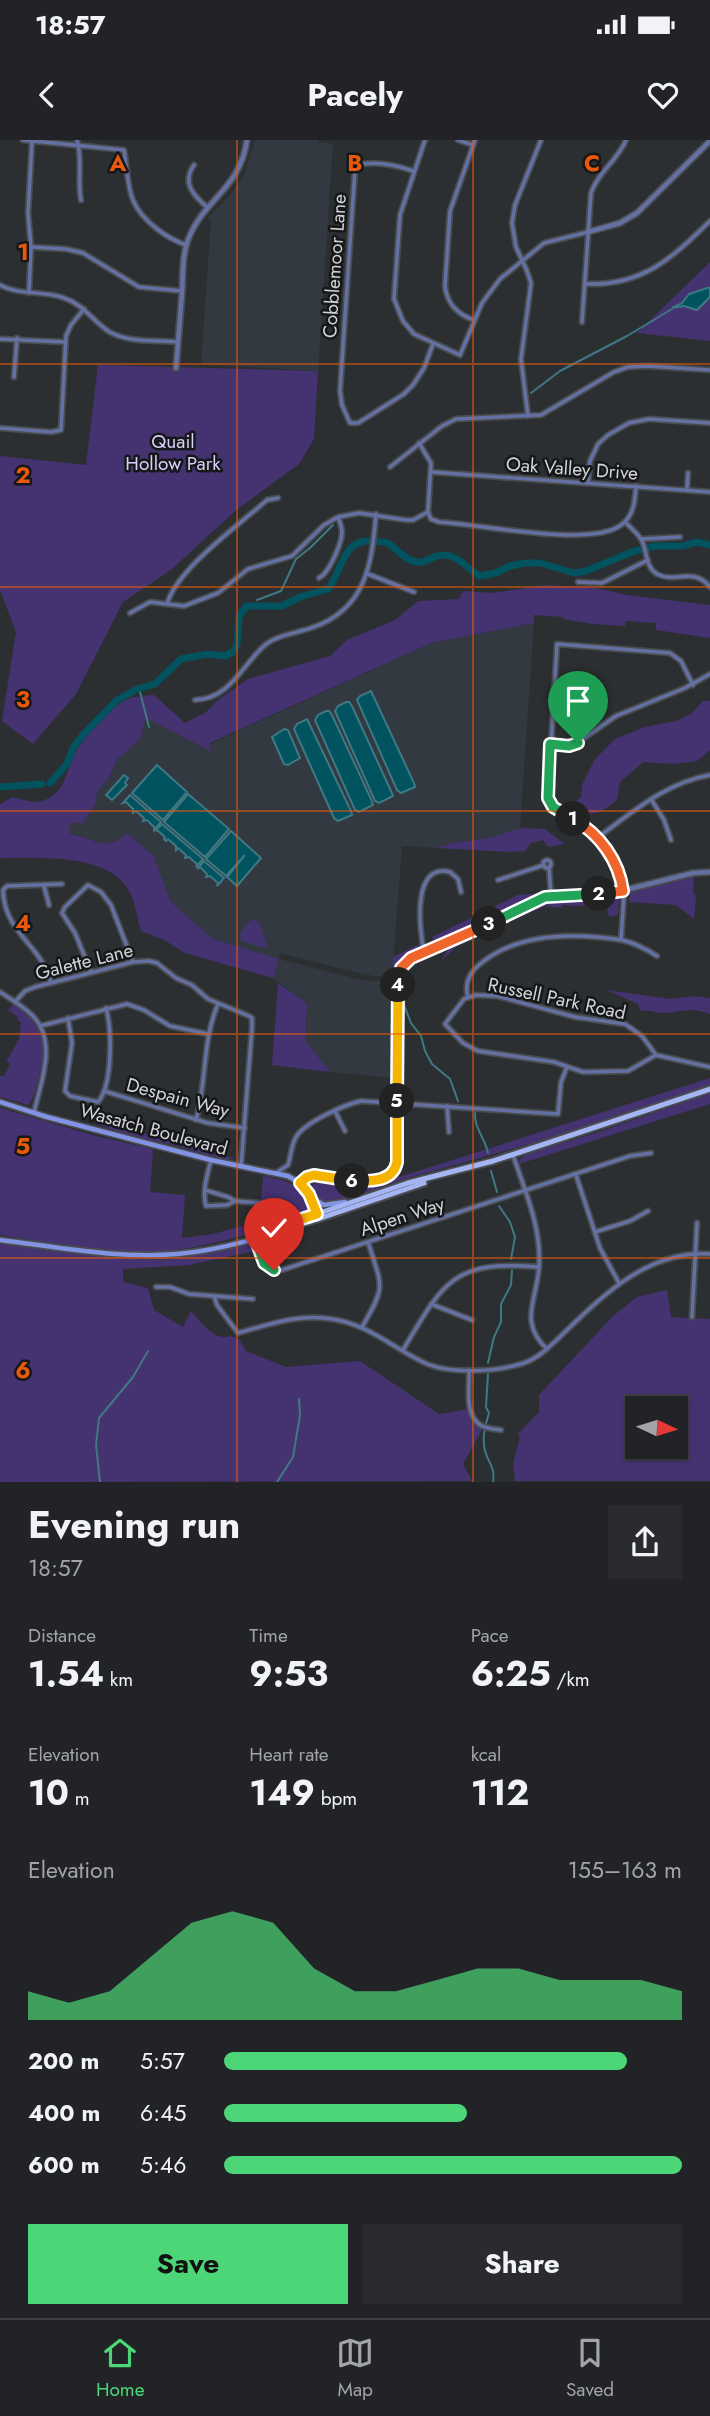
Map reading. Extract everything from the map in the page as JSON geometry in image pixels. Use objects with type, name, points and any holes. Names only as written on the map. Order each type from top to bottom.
[{"type":"main road","name":"Wasatch Boulevard","points":[[317,1217],[710,1089]]},
{"type":"main road","name":"Wasatch Boulevard","points":[[0,1102],[241,1168],[288,1176],[308,1188],[317,1201],[324,1205],[361,1201]]},
{"type":"main road","points":[[0,1240],[152,1255],[210,1250],[276,1231],[292,1222],[317,1217],[309,1194],[300,1183]]},
{"type":"street","points":[[23,140],[78,143],[124,150],[127,177],[137,211],[168,237],[187,245]]},
{"type":"street","points":[[176,368],[187,245],[195,226],[234,178],[243,160],[247,140]]},
{"type":"street","points":[[425,140],[400,215],[394,299],[399,315],[409,330],[460,355],[482,303],[493,286],[522,260],[551,240],[611,227],[638,213],[710,141]]},
{"type":"street","points":[[458,140],[474,143],[450,211],[445,286],[447,297],[454,309],[474,320]]},
{"type":"street","points":[[528,416],[521,359],[531,290],[530,276],[512,231],[513,214],[541,140]]},
{"type":"street","points":[[582,322],[590,200],[594,186],[626,140]]},
{"type":"street","points":[[29,293],[31,247],[28,213],[32,142]]},
{"type":"street","points":[[78,143],[81,200]]},
{"type":"street","name":"Cobblemoor Lane","points":[[414,171],[398,166],[365,164],[357,165],[355,169],[340,391],[345,413],[352,424],[358,423],[409,390],[424,368],[433,344]]},
{"type":"street","points":[[194,165],[188,176],[189,187],[195,197],[208,208]]},
{"type":"street","points":[[585,284],[631,278],[657,268],[710,221]]},
{"type":"street","points":[[31,247],[83,253],[139,287],[182,291]]},
{"type":"street","points":[[0,285],[10,290],[64,298],[84,309],[116,335],[178,342]]},
{"type":"street","points":[[0,428],[51,432],[61,430],[65,342],[68,330],[84,309]]},
{"type":"street","points":[[0,338],[65,342]]},
{"type":"street","points":[[14,377],[17,338]]},
{"type":"street","points":[[390,467],[442,426],[456,419],[546,413],[580,391],[628,367],[710,370]]},
{"type":"street","points":[[588,483],[590,461],[598,444],[629,423],[649,419],[710,423]]},
{"type":"street","points":[[419,443],[429,458],[431,472],[428,512],[433,521],[547,533],[599,533],[613,530],[625,522],[635,505],[636,486]]},
{"type":"street","name":"Oak Valley Drive","points":[[431,472],[710,492]]},
{"type":"street","points":[[687,490],[688,473]]},
{"type":"street","points":[[167,604],[175,586],[204,556],[267,500],[278,498]]},
{"type":"street","points":[[130,613],[150,602],[180,607],[189,605],[223,590],[248,569],[289,558],[328,522],[338,517],[352,513],[413,520],[428,512]]},
{"type":"street","points":[[195,700],[209,699],[224,690],[270,642],[319,625],[337,615],[352,601],[368,574],[376,514]]},
{"type":"street","points":[[319,578],[329,570],[341,538],[342,530],[338,517]]},
{"type":"street","points":[[625,522],[642,541],[651,568],[658,574],[697,576],[710,587]]},
{"type":"street","points":[[642,541],[680,537]]},
{"type":"street","points":[[578,582],[602,583],[648,560]]},
{"type":"street","points":[[368,574],[414,592]]},
{"type":"street","points":[[621,940],[623,891],[619,869],[584,825],[550,803],[547,792],[557,643],[670,653],[681,661],[693,685]]},
{"type":"street","points":[[550,744],[574,745],[616,716],[693,685],[710,674]]},
{"type":"street","points":[[553,692],[566,692]]},
{"type":"street","points":[[597,838],[675,785],[710,775]]},
{"type":"street","points":[[651,799],[664,820],[671,840]]},
{"type":"street","points":[[498,880],[547,866],[551,896]]},
{"type":"street","points":[[424,951],[420,929],[422,889],[426,880],[435,872],[450,872],[458,879],[461,892]]},
{"type":"street","points":[[300,1183],[314,1175],[359,1181],[386,1178],[392,1174],[397,1162],[399,975],[406,962],[424,951],[551,896],[623,891],[693,873],[710,872]]},
{"type":"street","points":[[51,983],[42,959],[13,926],[4,887],[62,884]]},
{"type":"street","points":[[44,886],[49,905]]},
{"type":"street","points":[[91,972],[73,928],[62,913],[86,886],[95,888],[111,905],[132,962]]},
{"type":"street","points":[[657,956],[636,944],[621,940],[565,938],[515,944],[498,952],[472,971],[466,982],[468,997],[456,1007],[445,1024],[463,1043],[478,1051],[554,1062],[583,1072],[623,1072],[635,1069],[656,1055],[710,1067]]},
{"type":"street","name":"Galette Lane","points":[[15,1002],[30,989],[132,962],[149,961],[164,967],[176,978],[192,985],[218,1004]]},
{"type":"street","points":[[0,992],[31,1014],[44,1035],[46,1052],[33,1113]]},
{"type":"street","name":"Russell Park Road","points":[[468,997],[497,996],[575,1017],[625,1024],[642,1036],[656,1055]]},
{"type":"street","points":[[40,1026],[127,1004],[144,1010],[170,1026],[208,1034]]},
{"type":"street","points":[[196,1120],[203,1094],[208,1034],[218,1004],[252,1018],[241,1168]]},
{"type":"street","points":[[68,1018],[72,1043],[65,1091],[70,1096],[100,1101],[104,1091],[111,1038],[106,1008]]},
{"type":"street","points":[[276,1174],[286,1168],[293,1143],[299,1133],[335,1111],[361,1101],[558,1114],[561,1082],[567,1067]]},
{"type":"street","name":"Despain Way","points":[[104,1091],[196,1120],[245,1128]]},
{"type":"street","points":[[447,1106],[449,1132]]},
{"type":"street","points":[[335,1111],[345,1131]]},
{"type":"street","name":"Alpen Way","points":[[255,1238],[264,1263],[278,1271],[630,1156],[652,1153]]},
{"type":"street","points":[[513,1154],[537,1230],[540,1267],[530,1323],[537,1338],[547,1349]]},
{"type":"street","points":[[211,1160],[205,1190],[206,1206],[227,1205],[235,1201],[260,1203]]},
{"type":"street","points":[[576,1175],[607,1264],[619,1283]]},
{"type":"street","points":[[205,1190],[235,1201]]},
{"type":"street","points":[[595,1232],[630,1221],[648,1211]]},
{"type":"street","points":[[692,1317],[697,1223]]},
{"type":"street","points":[[362,1327],[379,1298],[381,1288],[368,1242]]},
{"type":"street","points":[[215,1296],[217,1305],[237,1333],[304,1317],[330,1318],[362,1327],[434,1366],[469,1370],[516,1366],[533,1360],[619,1283],[659,1261],[710,1254]]},
{"type":"street","points":[[403,1350],[431,1304],[448,1283],[470,1272],[504,1265],[540,1267]]},
{"type":"street","points":[[156,1287],[170,1287],[189,1294],[253,1299]]},
{"type":"street","points":[[431,1304],[471,1320]]},
{"type":"street","points":[[469,1370],[470,1406],[476,1420],[481,1426],[501,1430]]},
{"type":"shaded area","points":[[255,140],[318,140],[333,144],[318,371],[201,364],[211,221],[208,217],[228,198],[243,177]]},
{"type":"shaded area","points":[[534,623],[520,828],[490,838],[452,843],[437,848],[402,846],[392,976],[374,976],[280,953],[279,959],[213,939],[170,901],[154,856],[127,833],[119,840],[105,845],[70,834],[70,822],[109,778],[116,761],[140,739],[146,717],[211,750],[210,744],[431,643]]},
{"type":"shaded area","points":[[279,959],[361,980],[393,982],[394,1078],[330,1072],[305,1040],[307,1003],[273,978]]},
{"type":"green space","points":[[710,262],[710,341],[637,333]]},
{"type":"green space","name":"Quail Hollow Park","points":[[98,365],[318,371],[314,439],[299,464],[235,511],[171,570],[123,602],[76,694],[33,744],[2,721],[16,632],[0,590],[0,456],[86,465]]},
{"type":"green space","points":[[546,585],[596,588],[627,595],[710,605],[710,638],[656,630],[656,623],[626,621],[625,626],[593,624],[563,617],[534,615],[534,623],[431,643],[210,743],[211,751],[146,718],[140,739],[116,761],[109,778],[97,792],[96,803],[83,823],[70,823],[70,834],[100,842],[112,842],[127,833],[154,856],[170,901],[213,939],[279,959],[273,978],[185,953],[164,940],[141,931],[128,889],[118,877],[104,869],[70,860],[0,858],[0,804],[13,797],[37,802],[57,792],[82,742],[105,716],[128,699],[154,695],[185,723],[205,713],[219,699],[248,679],[330,656],[347,640],[395,620],[418,601],[459,599],[463,591],[493,593]]},
{"type":"green space","points":[[703,701],[710,701],[710,750],[697,761],[673,764],[643,762],[620,782],[617,800],[601,812],[577,815],[566,809],[581,797],[582,785],[595,759],[615,739],[645,727],[676,721],[691,714]]},
{"type":"green space","points":[[520,828],[545,829],[565,844],[548,847],[543,840],[531,843],[525,851],[511,852],[437,848],[452,843],[490,838]]},
{"type":"green space","points":[[694,876],[694,919],[676,905],[629,902],[630,892]]},
{"type":"green space","points":[[543,893],[435,944],[432,937],[518,895]]},
{"type":"green space","points":[[619,896],[618,915],[609,917],[606,902],[562,905],[561,908],[545,906],[456,947],[441,961],[449,945],[544,901]]},
{"type":"green space","points":[[252,919],[259,922],[266,948],[240,939],[241,931]]},
{"type":"green space","points":[[419,944],[418,948],[405,957],[392,974],[393,957]]},
{"type":"green space","points":[[278,983],[307,1003],[305,1040],[330,1072],[272,1065]]},
{"type":"green space","points":[[606,990],[671,999],[693,996],[710,998],[710,1014],[692,1010],[664,1013],[641,1011],[638,1004]]},
{"type":"green space","points":[[14,1004],[32,1020],[43,1046],[41,1068],[28,1105],[0,1097],[0,1076],[4,1076],[11,1063],[6,1062],[19,1039],[21,1022],[8,1010]]},
{"type":"green space","points":[[710,1078],[710,1085],[332,1204],[322,1203],[311,1187],[316,1182],[377,1184]]},
{"type":"green space","points":[[710,1093],[710,1104],[519,1164],[526,1154]]},
{"type":"green space","points":[[0,1108],[96,1136],[153,1149],[150,1192],[185,1195],[182,1238],[213,1234],[260,1221],[263,1176],[294,1185],[305,1196],[310,1212],[238,1237],[166,1251],[124,1252],[0,1235]]},
{"type":"green space","points":[[97,1122],[237,1159],[214,1157],[126,1134]]},
{"type":"green space","points":[[0,1243],[130,1259],[183,1258],[252,1244],[255,1251],[189,1265],[123,1269],[123,1282],[148,1288],[154,1310],[183,1327],[191,1311],[213,1334],[239,1339],[246,1351],[286,1367],[360,1361],[439,1414],[468,1409],[473,1421],[483,1428],[463,1464],[472,1481],[0,1482]]},
{"type":"green space","points":[[667,1290],[671,1317],[710,1319],[710,1481],[515,1481],[513,1463],[520,1438],[518,1434],[539,1412],[539,1395],[613,1316],[637,1297]]},
{"type":"water","points":[[710,288],[710,297],[697,310],[684,306],[672,308],[682,303],[689,294]]},
{"type":"water","points":[[371,691],[414,783],[415,787],[401,793],[397,790],[357,700]]},
{"type":"water","points":[[346,702],[352,706],[393,796],[379,803],[375,801],[335,711]]},
{"type":"water","points":[[326,711],[332,715],[373,805],[359,812],[355,810],[315,720]]},
{"type":"water","points":[[307,719],[351,811],[352,815],[338,821],[334,818],[294,729],[297,724]]},
{"type":"water","points":[[284,729],[288,730],[300,758],[288,765],[284,764],[272,737]]},
{"type":"water","points":[[157,765],[187,792],[163,820],[132,793]]},
{"type":"water","points":[[124,775],[128,778],[125,783],[127,785],[112,800],[106,795]]},
{"type":"water","points":[[188,794],[229,829],[205,857],[164,822]]},
{"type":"water","points":[[130,795],[161,822],[154,830],[147,820],[143,821],[144,818],[136,811],[133,813],[133,809],[126,802],[123,803]]},
{"type":"water","points":[[162,824],[203,859],[196,867],[197,864],[189,857],[185,858],[186,855],[178,848],[176,850],[176,846],[155,831]]},
{"type":"water","points":[[231,831],[261,858],[237,886],[227,877],[245,855],[226,876],[206,859]]},
{"type":"water","points":[[204,861],[224,878],[217,886],[218,883],[210,876],[206,877],[207,874],[200,867],[197,869]]},
{"type":"waterway","points":[[531,393],[560,371],[672,309]]},
{"type":"waterway","points":[[257,600],[281,591],[296,559],[333,525]]},
{"type":"waterway","points":[[50,783],[67,764],[73,748],[82,736],[116,701],[137,689],[155,684],[181,659],[208,654],[225,656],[233,652],[237,644],[239,617],[246,606],[282,606],[300,597],[328,589],[349,550],[363,542],[387,543],[416,562],[424,562],[437,556],[449,556],[479,576],[525,563],[540,563],[574,573],[655,546],[682,546],[697,542],[710,545]]},
{"type":"waterway","points":[[139,688],[149,727]]},
{"type":"waterway","points":[[0,787],[42,784]]},
{"type":"waterway","points":[[404,1005],[432,1064],[450,1079],[458,1101]]},
{"type":"waterway","points":[[475,1113],[476,1123],[488,1153]]},
{"type":"waterway","points":[[491,1171],[497,1192]]},
{"type":"waterway","points":[[499,1206],[510,1222],[515,1237],[511,1259]]},
{"type":"waterway","points":[[488,1363],[494,1337],[501,1322],[501,1304],[511,1285],[512,1270]]},
{"type":"waterway","points":[[100,1482],[96,1445],[99,1418],[133,1377],[148,1351]]},
{"type":"waterway","points":[[488,1374],[486,1407],[489,1413],[484,1444],[493,1470],[493,1482]]},
{"type":"waterway","points":[[277,1482],[293,1457],[300,1415],[299,1399]]},
{"type":"route","points":[[274,1270],[264,1263],[255,1238],[317,1214],[309,1194],[300,1183],[305,1178],[314,1175],[364,1181],[386,1178],[395,1171],[397,1008],[401,968],[406,962],[424,951],[545,897],[623,891],[619,869],[597,838],[584,825],[553,807],[548,798],[550,744],[569,746],[578,743]]}]
